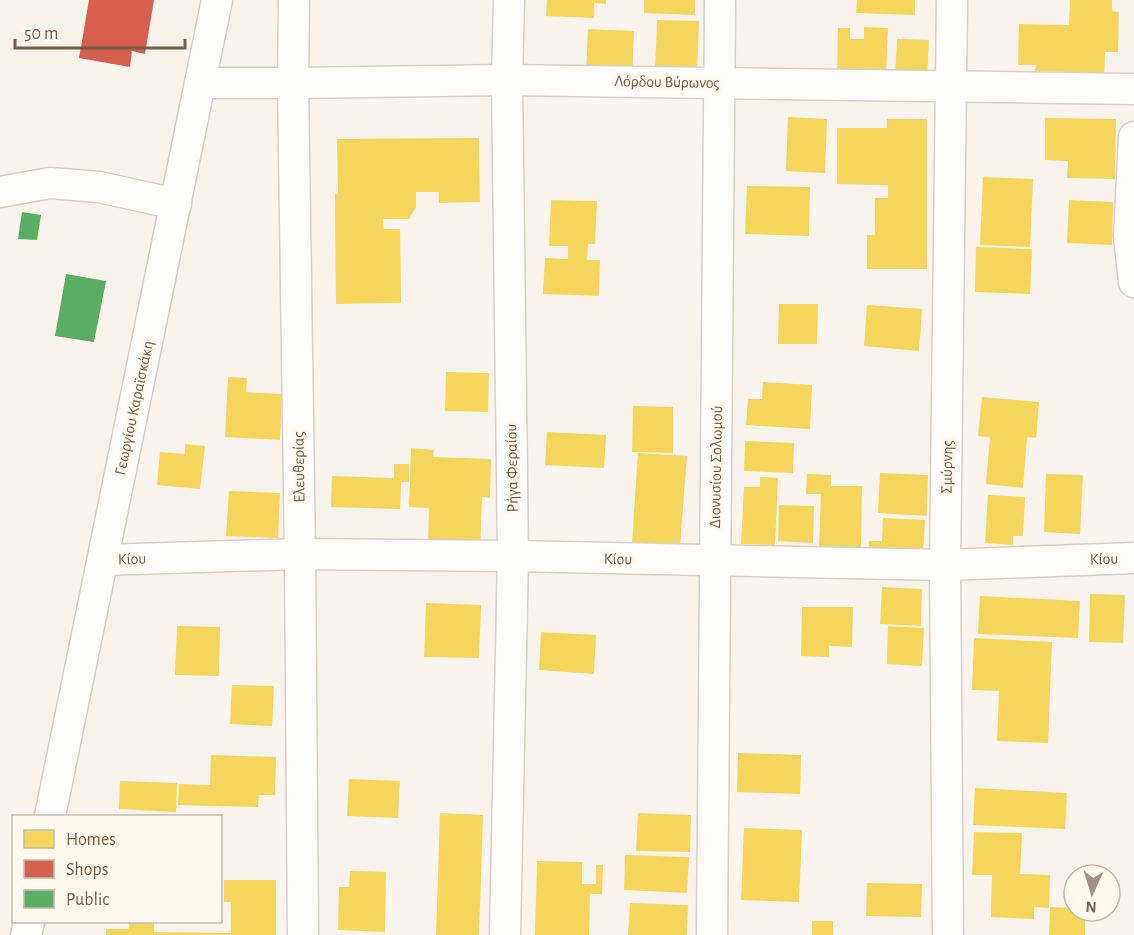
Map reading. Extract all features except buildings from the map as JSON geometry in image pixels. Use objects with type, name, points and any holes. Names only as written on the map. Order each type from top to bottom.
[{"type":"street","name":"Γεωργίου Καραϊσκάκη","points":[[50,815],[217,0]]},
{"type":"street","name":"Ελευθερίας","points":[[294,0],[303,935]]},
{"type":"street","name":"Ρήγα Φεραίου","points":[[505,935],[513,556],[508,0]]},
{"type":"street","name":"Διονυσίου Σολωμού","points":[[712,935],[720,0]]},
{"type":"street","name":"Σμύρνης","points":[[948,935],[945,565],[952,0]]},
{"type":"street","name":"Λόρδου Βύρωνος","points":[[200,83],[507,80],[1134,89]]},
{"type":"street","points":[[1134,137],[1130,236],[1134,282]]},
{"type":"street","points":[[0,192],[50,183],[99,187],[176,204]]},
{"type":"street","name":"Κίου","points":[[103,560],[300,554],[945,565],[1134,558]]}]
